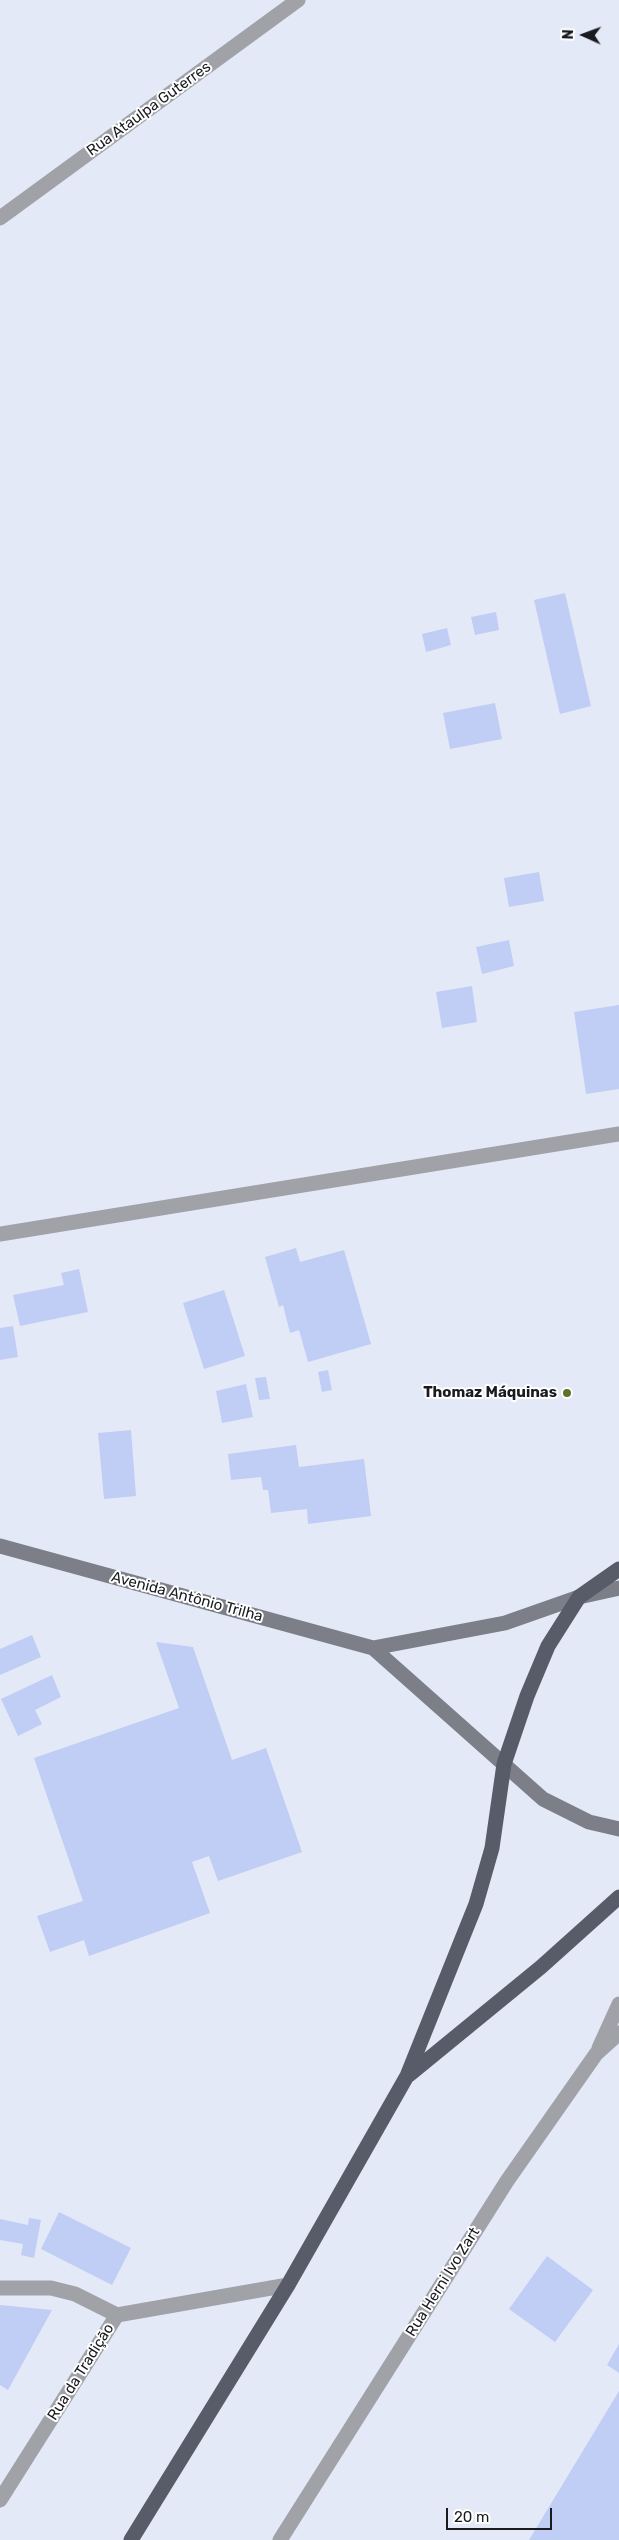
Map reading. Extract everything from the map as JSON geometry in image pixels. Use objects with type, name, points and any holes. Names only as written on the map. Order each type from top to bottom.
[{"type":"highway","points":[[131,2540],[288,2285],[407,2076],[476,1904],[492,1848],[504,1764],[527,1696],[548,1646],[579,1597],[619,1569]]},
{"type":"highway","points":[[407,2076],[541,1967],[619,1897]]},
{"type":"main road","name":"Avenida Antônio Trilha","points":[[0,1546],[373,1648],[505,1623],[579,1597],[619,1588]]},
{"type":"main road","name":"Avenida Antônio Trilha","points":[[373,1648],[543,1799],[589,1822],[619,1829]]},
{"type":"street","name":"Rua Ataulpa Guterres","points":[[0,218],[298,0]]},
{"type":"street","points":[[0,1234],[619,1134]]},
{"type":"street","points":[[596,2054],[619,2004]]},
{"type":"street","name":"Rua Herni Ivo Zart","points":[[280,2540],[507,2181],[596,2054],[619,2033]]},
{"type":"street","name":"Rua da Tradição","points":[[0,2500],[117,2315],[288,2285]]},
{"type":"street","points":[[0,2288],[51,2288],[75,2294],[117,2315]]},
{"type":"building","points":[[565,593],[591,706],[560,714],[534,600]]},
{"type":"building","points":[[496,612],[499,630],[475,635],[471,617]]},
{"type":"building","points":[[447,628],[451,645],[426,652],[422,634]]},
{"type":"building","points":[[495,703],[502,739],[450,749],[443,713]]},
{"type":"building","points":[[539,872],[544,901],[509,907],[504,878]]},
{"type":"building","points":[[509,940],[514,966],[482,974],[476,947]]},
{"type":"building","points":[[472,986],[477,1022],[442,1028],[436,992]]},
{"type":"building","points":[[619,1005],[619,1089],[586,1094],[574,1012]]},
{"type":"building","points":[[296,1248],[300,1262],[344,1250],[371,1344],[308,1362],[299,1330],[290,1333],[283,1305],[279,1307],[265,1257]]},
{"type":"building","points":[[79,1269],[88,1312],[20,1326],[13,1295],[64,1285],[61,1273]]},
{"type":"building","points":[[224,1290],[245,1356],[204,1369],[183,1303]]},
{"type":"building","points":[[13,1326],[18,1357],[0,1360],[0,1328]]},
{"type":"building","points":[[328,1370],[332,1390],[322,1392],[318,1372]]},
{"type":"building","points":[[266,1377],[270,1399],[259,1400],[255,1378]]},
{"type":"building","points":[[246,1384],[253,1417],[222,1423],[216,1391]]},
{"type":"building","points":[[131,1430],[136,1496],[104,1499],[98,1433]]},
{"type":"building","points":[[296,1445],[299,1467],[364,1459],[371,1516],[308,1524],[307,1509],[271,1513],[268,1490],[263,1490],[261,1477],[231,1480],[228,1454]]},
{"type":"building","points":[[32,1635],[41,1657],[0,1675],[0,1649]]},
{"type":"building","points":[[156,1642],[193,1647],[232,1760],[266,1748],[302,1852],[218,1881],[209,1856],[192,1862],[210,1913],[89,1956],[84,1940],[50,1952],[37,1916],[83,1901],[34,1758],[179,1708]]},
{"type":"building","points":[[52,1675],[61,1697],[35,1710],[42,1724],[18,1736],[1,1699]]},
{"type":"building","points":[[59,2212],[131,2248],[112,2285],[41,2249]]},
{"type":"building","points":[[29,2218],[41,2220],[34,2258],[21,2255],[23,2244],[0,2240],[0,2219],[28,2225]]},
{"type":"building","points":[[547,2256],[593,2290],[555,2342],[509,2309]]},
{"type":"building","points":[[0,2305],[52,2310],[8,2390],[0,2385]]},
{"type":"building","points":[[619,2344],[619,2373],[607,2365]]},
{"type":"building","points":[[619,2391],[619,2540],[529,2540]]},
{"type":"place","name":"Thomaz Máquinas","points":[[567,1393]]}]
